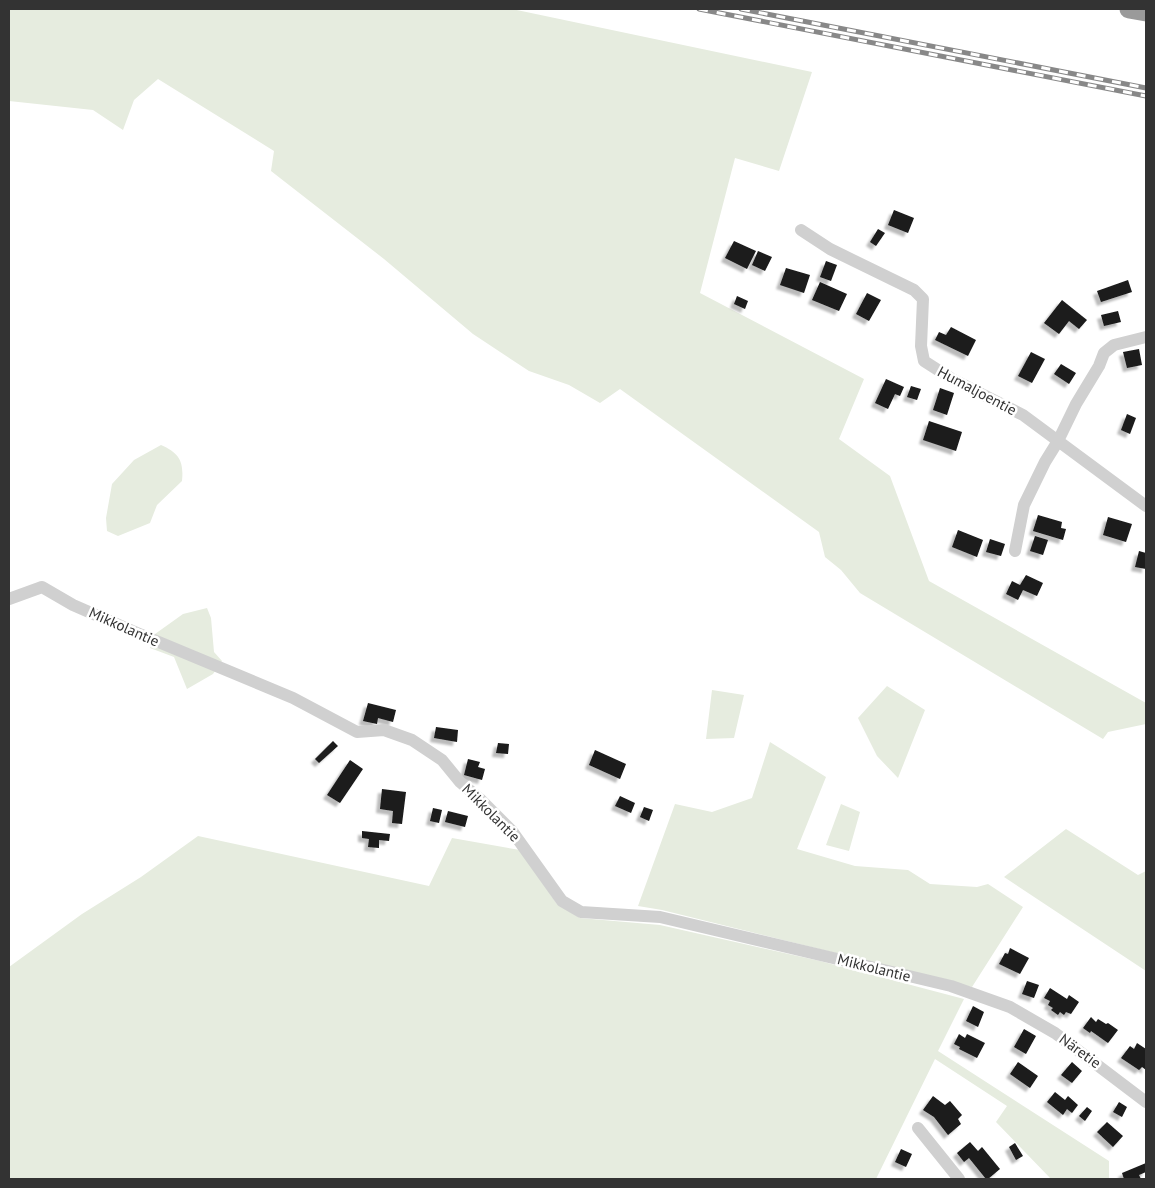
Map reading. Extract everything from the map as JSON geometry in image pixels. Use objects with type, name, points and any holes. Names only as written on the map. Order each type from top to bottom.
[{"type":"highway","points":[[1129,9],[1146,12]]},
{"type":"street","name":"Humaljoentie","points":[[801,230],[830,249],[914,290],[922,299],[921,346],[924,361],[952,379],[1023,415],[1146,506]]},
{"type":"street","points":[[1015,551],[1024,505],[1045,462],[1104,354],[1114,345],[1146,337]]},
{"type":"street","name":"Mikkolantie","points":[[9,599],[42,587],[74,605],[136,633],[293,698],[357,732],[384,730],[412,740],[442,760],[460,782],[512,831],[562,901],[581,912],[670,919],[951,986],[1010,1007]]},
{"type":"street","name":"Näretie","points":[[1010,1007],[1055,1033],[1146,1102]]},
{"type":"street","points":[[918,1128],[958,1179]]},
{"type":"shaded area","points":[[9,9],[512,9],[812,72],[779,171],[735,158],[700,293],[864,379],[839,439],[890,476],[929,581],[1146,703],[1146,724],[1108,732],[1103,739],[860,593],[841,570],[825,557],[819,532],[620,389],[600,403],[569,385],[529,371],[473,334],[384,259],[271,171],[274,151],[158,79],[134,100],[123,130],[93,110],[9,101]]},
{"type":"shaded area","points":[[161,445],[172,451],[179,458],[182,468],[182,481],[157,505],[150,523],[118,536],[107,531],[106,518],[112,484],[134,460]]},
{"type":"shaded area","points":[[207,608],[211,618],[214,652],[222,661],[213,674],[187,689],[174,657],[150,648],[155,634],[183,614]]},
{"type":"shaded area","points":[[887,686],[925,710],[898,778],[877,756],[858,718]]},
{"type":"shaded area","points":[[712,690],[744,695],[734,738],[706,739]]},
{"type":"shaded area","points":[[770,742],[826,777],[797,849],[855,866],[908,870],[930,884],[977,887],[988,884],[1023,907],[972,987],[662,910],[638,906],[675,804],[712,812],[752,798]]},
{"type":"shaded area","points":[[841,804],[860,812],[849,851],[826,845]]},
{"type":"shaded area","points":[[1066,829],[1138,875],[1146,871],[1146,971],[1004,877]]},
{"type":"shaded area","points":[[198,836],[429,886],[452,838],[520,850],[557,904],[580,918],[660,925],[820,961],[964,999],[938,1051],[1109,1161],[1109,1179],[1051,1179],[996,1122],[1007,1106],[935,1059],[876,1179],[9,1179],[9,967],[82,914],[141,877]]},
{"type":"building","points":[[894,210],[914,218],[908,233],[888,225]]},
{"type":"building","points":[[878,229],[885,233],[876,246],[870,242]]},
{"type":"building","points":[[734,241],[756,251],[747,269],[725,258]]},
{"type":"building","points":[[758,251],[772,257],[765,271],[752,265]]},
{"type":"building","points":[[826,261],[837,265],[831,281],[820,277]]},
{"type":"building","points":[[786,268],[810,275],[804,293],[780,285]]},
{"type":"building","points":[[1128,280],[1132,292],[1101,302],[1097,291]]},
{"type":"building","points":[[820,282],[847,294],[839,311],[812,300]]},
{"type":"building","points":[[867,293],[881,300],[869,321],[856,314]]},
{"type":"building","points":[[737,296],[748,301],[745,309],[734,304]]},
{"type":"building","points":[[1062,300],[1087,320],[1079,329],[1069,321],[1059,334],[1044,323]]},
{"type":"building","points":[[1118,311],[1121,322],[1104,326],[1101,315]]},
{"type":"building","points":[[951,327],[976,340],[968,356],[935,340],[939,332],[946,335]]},
{"type":"building","points":[[1139,349],[1142,365],[1127,368],[1123,352]]},
{"type":"building","points":[[1031,352],[1045,359],[1032,383],[1018,376]]},
{"type":"building","points":[[1061,364],[1076,373],[1069,384],[1054,374]]},
{"type":"building","points":[[886,379],[904,387],[900,396],[895,394],[888,409],[875,403]]},
{"type":"building","points":[[911,386],[921,389],[917,400],[907,397]]},
{"type":"building","points":[[940,388],[954,393],[947,415],[933,410]]},
{"type":"building","points":[[1127,414],[1136,418],[1130,434],[1121,430]]},
{"type":"building","points":[[929,421],[962,432],[956,451],[923,440]]},
{"type":"building","points":[[1038,515],[1062,522],[1061,528],[1066,529],[1063,540],[1033,531]]},
{"type":"building","points":[[1108,517],[1132,524],[1126,542],[1103,535]]},
{"type":"building","points":[[958,530],[983,540],[977,557],[952,547]]},
{"type":"building","points":[[1035,536],[1048,540],[1043,555],[1030,551]]},
{"type":"building","points":[[990,539],[1005,544],[1001,556],[986,552]]},
{"type":"building","points":[[1139,551],[1146,553],[1146,569],[1135,567]]},
{"type":"building","points":[[1026,575],[1043,583],[1037,596],[1023,590],[1018,600],[1006,594],[1012,581],[1020,585]]},
{"type":"building","points":[[368,703],[396,710],[393,722],[378,718],[377,724],[363,721]]},
{"type":"building","points":[[436,727],[458,730],[457,742],[434,738]]},
{"type":"building","points":[[333,741],[338,746],[319,763],[315,759]]},
{"type":"building","points":[[498,743],[509,744],[508,754],[496,753]]},
{"type":"building","points":[[595,750],[626,764],[620,779],[589,765]]},
{"type":"building","points":[[468,759],[480,762],[478,767],[485,769],[482,780],[464,775]]},
{"type":"building","points":[[350,760],[363,769],[340,803],[327,795]]},
{"type":"building","points":[[382,789],[406,792],[402,824],[392,823],[393,811],[380,809]]},
{"type":"building","points":[[620,796],[635,803],[631,813],[615,806]]},
{"type":"building","points":[[644,807],[653,810],[649,821],[640,817]]},
{"type":"building","points":[[433,808],[442,810],[439,823],[430,821]]},
{"type":"building","points":[[448,811],[468,816],[465,827],[445,822]]},
{"type":"building","points":[[362,831],[390,834],[389,841],[379,840],[379,848],[368,847],[369,839],[362,838]]},
{"type":"building","points":[[1010,948],[1029,958],[1020,974],[999,964],[1005,953],[1008,954]]},
{"type":"building","points":[[1027,981],[1039,985],[1034,998],[1022,994]]},
{"type":"building","points":[[1050,988],[1067,999],[1069,995],[1079,1002],[1071,1014],[1066,1012],[1064,1015],[1060,1012],[1058,1015],[1051,1010],[1053,1008],[1048,1005],[1050,1001],[1044,998]]},
{"type":"building","points":[[973,1006],[984,1012],[978,1027],[966,1021]]},
{"type":"building","points":[[1091,1017],[1096,1022],[1098,1019],[1118,1030],[1108,1043],[1091,1031],[1090,1033],[1083,1028]]},
{"type":"building","points":[[1024,1029],[1036,1036],[1026,1054],[1014,1047]]},
{"type":"building","points":[[959,1034],[965,1038],[967,1034],[985,1043],[977,1058],[959,1049],[960,1047],[954,1044]]},
{"type":"building","points":[[1137,1043],[1146,1049],[1146,1070],[1142,1067],[1139,1070],[1121,1058],[1130,1046],[1134,1049]]},
{"type":"building","points":[[1018,1062],[1038,1076],[1030,1088],[1010,1074]]},
{"type":"building","points":[[1072,1062],[1082,1071],[1072,1083],[1061,1075]]},
{"type":"building","points":[[1055,1092],[1065,1100],[1068,1096],[1078,1105],[1072,1113],[1067,1109],[1063,1115],[1047,1102]]},
{"type":"building","points":[[933,1096],[945,1105],[950,1101],[962,1115],[958,1119],[961,1124],[948,1135],[934,1117],[923,1110]]},
{"type":"building","points":[[1119,1102],[1127,1107],[1122,1117],[1113,1112]]},
{"type":"building","points":[[1087,1107],[1092,1111],[1085,1121],[1079,1116]]},
{"type":"building","points":[[1107,1122],[1123,1136],[1113,1147],[1097,1132]]},
{"type":"building","points":[[970,1142],[978,1151],[982,1147],[1000,1169],[988,1179],[969,1158],[964,1162],[957,1153]]},
{"type":"building","points":[[1015,1143],[1023,1156],[1016,1160],[1009,1147]]},
{"type":"building","points":[[901,1149],[912,1154],[906,1167],[895,1162]]},
{"type":"building","points":[[1146,1163],[1146,1172],[1139,1175],[1141,1179],[1124,1179],[1122,1173]]},
{"type":"railway","points":[[699,9],[1146,96]]},
{"type":"railway","points":[[741,9],[1146,88]]}]
